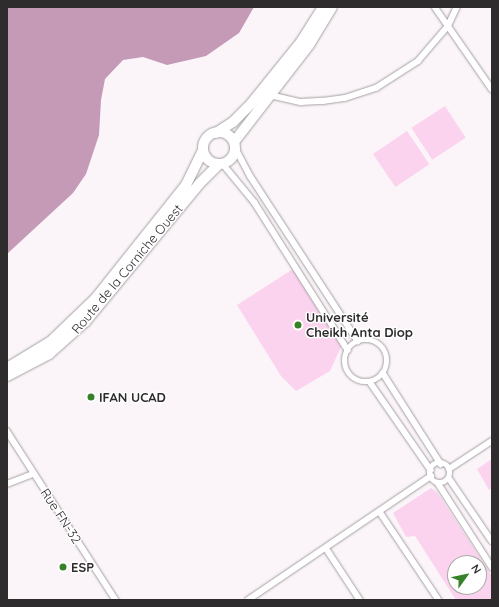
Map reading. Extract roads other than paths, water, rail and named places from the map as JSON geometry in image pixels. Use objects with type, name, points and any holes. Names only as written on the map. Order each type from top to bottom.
[{"type":"highway","points":[[323,7],[301,42],[251,104],[233,122],[205,141],[203,150],[209,160],[221,164],[231,159],[234,145],[270,95],[309,46],[332,7]]},
{"type":"highway","points":[[216,133],[226,134],[234,145]]},
{"type":"highway","name":"Route de la Corniche Ouest","points":[[7,368],[50,342],[95,299],[186,185],[203,150]]},
{"type":"highway","name":"Route de la Corniche Ouest","points":[[7,376],[49,354],[85,322],[199,184],[221,164]]},
{"type":"street","points":[[435,7],[492,88]]},
{"type":"street","points":[[270,95],[301,102],[323,101],[345,98],[376,88],[418,61],[448,26],[457,7]]},
{"type":"street","points":[[234,145],[251,177],[358,341]]},
{"type":"street","points":[[221,164],[255,203],[348,350]]},
{"type":"street","points":[[370,340],[381,346],[387,362],[383,373],[370,382],[359,381],[350,375],[345,365],[348,350],[358,341],[370,340]]},
{"type":"street","points":[[383,373],[441,464],[449,469]]},
{"type":"street","points":[[370,382],[492,567]]},
{"type":"street","name":"Rue FN-32","points":[[8,434],[116,600]]},
{"type":"street","points":[[449,469],[492,441]]},
{"type":"street","points":[[248,600],[380,512],[431,473],[435,465],[441,464]]},
{"type":"street","points":[[449,469],[449,478],[492,542]]},
{"type":"street","points":[[7,484],[33,474]]},
{"type":"street","points":[[438,483],[444,482],[449,478]]},
{"type":"street","points":[[380,512],[439,600]]},
{"type":"street","points":[[326,548],[360,600]]},
{"type":"place","name":"Université Cheikh Anta Diop","points":[[298,325]]},
{"type":"place","name":"IFAN UCAD","points":[[91,397]]},
{"type":"place","name":"ESP","points":[[63,567]]}]
